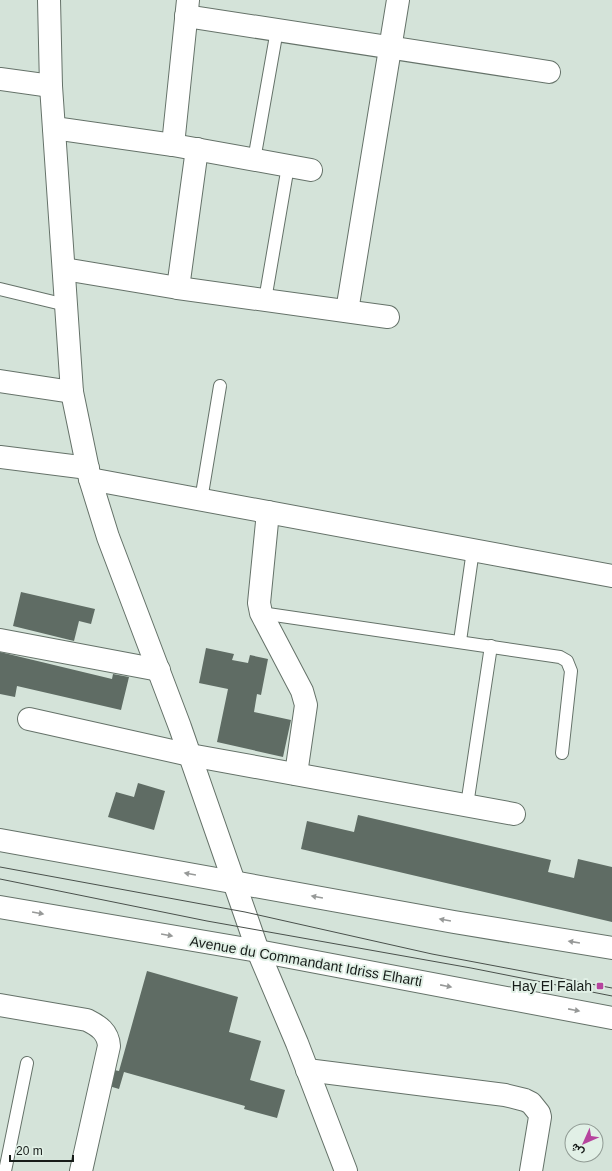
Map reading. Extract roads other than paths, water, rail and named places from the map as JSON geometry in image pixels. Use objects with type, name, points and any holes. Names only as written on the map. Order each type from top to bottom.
[{"type":"street","points":[[49,0],[51,86],[72,392],[89,474],[108,537],[190,755],[258,951],[298,1043],[346,1171]]},
{"type":"street","points":[[347,311],[398,0]]},
{"type":"street","points":[[173,144],[187,8],[277,30],[549,72]]},
{"type":"street","points":[[0,80],[51,86]]},
{"type":"street","points":[[54,128],[173,144],[311,170]]},
{"type":"street","points":[[178,288],[197,149]]},
{"type":"street","points":[[64,269],[178,288],[388,317]]},
{"type":"street","points":[[0,381],[72,392]]},
{"type":"street","points":[[0,457],[89,474],[201,500],[612,576]]},
{"type":"street","points":[[268,512],[259,602],[261,613],[302,691],[306,705],[296,774]]},
{"type":"street","points":[[0,640],[159,670]]},
{"type":"street","points":[[29,719],[190,755],[514,814]]},
{"type":"street","points":[[0,840],[454,922],[612,948]]},
{"type":"street","name":"Avenue du Commandant Idriss Elharti","points":[[0,907],[258,951],[612,1018]]},
{"type":"street","points":[[0,1005],[86,1020],[97,1025],[104,1031],[109,1046],[81,1171]]},
{"type":"street","points":[[307,1070],[505,1095],[525,1100],[536,1108],[540,1117],[531,1171]]},
{"type":"lane","points":[[254,160],[277,30]]},
{"type":"lane","points":[[265,300],[288,166]]},
{"type":"lane","points":[[0,290],[66,305]]},
{"type":"lane","points":[[201,500],[220,386]]},
{"type":"lane","points":[[460,641],[473,550]]},
{"type":"lane","points":[[261,613],[460,641],[560,657],[567,661],[571,671],[571,683],[562,753]]},
{"type":"lane","points":[[467,805],[491,646]]},
{"type":"lane","points":[[5,1171],[28,1063]]},
{"type":"tram line","points":[[0,867],[245,912],[432,954],[612,988]]},
{"type":"tram line","points":[[0,879],[207,921],[471,968],[612,996]]},
{"type":"place","name":"Hay El Falah","points":[[600,986]]}]
